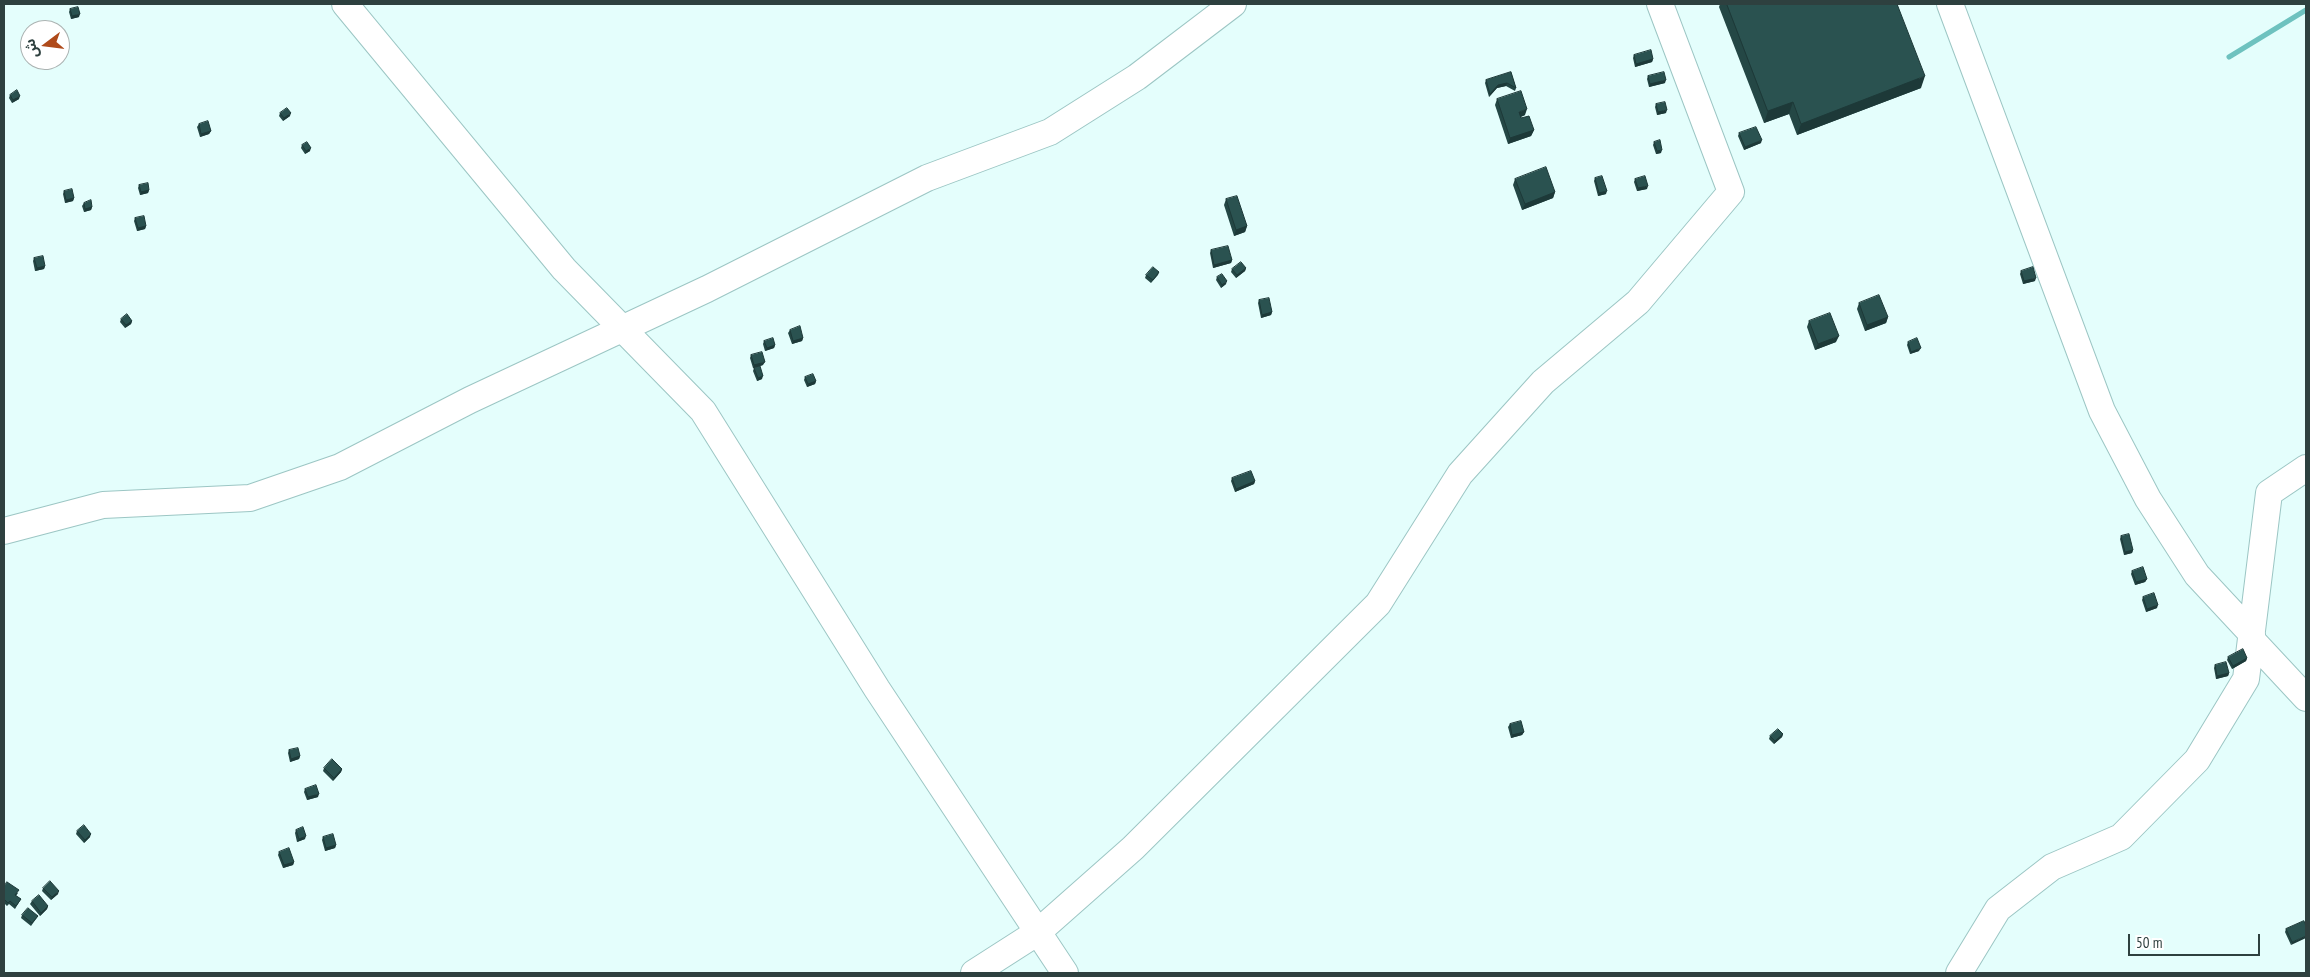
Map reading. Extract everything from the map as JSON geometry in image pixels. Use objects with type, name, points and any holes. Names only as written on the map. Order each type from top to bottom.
[{"type":"street","points":[[345,4],[564,268],[703,411],[877,689],[1065,973]]},
{"type":"street","points":[[4,531],[103,505],[250,498],[340,467],[470,400],[706,289],[926,178],[1050,132],[1137,77],[1234,4]]},
{"type":"street","points":[[974,973],[1038,932],[1134,848],[1378,604],[1460,474],[1543,382],[1638,302],[1731,192],[1660,4]]},
{"type":"street","points":[[1950,4],[2102,410],[2148,499],[2197,575],[2306,698]]},
{"type":"street","points":[[1959,973],[1998,909],[2052,866],[2120,837],[2197,760],[2246,680],[2269,493],[2306,468]]},
{"type":"building","points":[[1727,4],[1897,4],[1925,76],[1801,124],[1793,102],[1768,111]]},
{"type":"building","points":[[78,7],[80,14],[72,16],[70,9]]},
{"type":"building","points":[[1651,50],[1653,59],[1636,64],[1634,55]]},
{"type":"building","points":[[1511,72],[1516,88],[1507,83],[1498,85],[1490,94],[1486,80]]},
{"type":"building","points":[[1664,72],[1666,80],[1650,84],[1648,76]]},
{"type":"building","points":[[17,90],[20,96],[13,100],[10,95]]},
{"type":"building","points":[[1521,91],[1527,109],[1519,112],[1521,118],[1529,116],[1534,130],[1510,138],[1497,99]]},
{"type":"building","points":[[1665,102],[1667,110],[1658,112],[1656,104]]},
{"type":"building","points":[[287,108],[291,113],[284,118],[280,113]]},
{"type":"building","points":[[208,121],[211,131],[201,134],[199,124]]},
{"type":"building","points":[[1756,127],[1762,140],[1745,147],[1739,133]]},
{"type":"building","points":[[1660,140],[1662,150],[1657,151],[1654,142]]},
{"type":"building","points":[[307,142],[311,148],[306,151],[302,145]]},
{"type":"building","points":[[1546,167],[1555,192],[1525,204],[1515,179]]},
{"type":"building","points":[[1602,176],[1607,191],[1599,193],[1595,178]]},
{"type":"building","points":[[1645,176],[1648,186],[1638,188],[1635,179]]},
{"type":"building","points":[[148,183],[149,190],[141,192],[139,185]]},
{"type":"building","points":[[72,189],[74,198],[66,200],[64,191]]},
{"type":"building","points":[[1237,196],[1247,226],[1236,230],[1226,199]]},
{"type":"building","points":[[91,200],[92,207],[85,209],[84,203]]},
{"type":"building","points":[[144,216],[146,226],[138,228],[135,218]]},
{"type":"building","points":[[1228,246],[1232,260],[1214,265],[1211,250]]},
{"type":"building","points":[[43,256],[45,266],[37,268],[34,258]]},
{"type":"building","points":[[1241,262],[1246,268],[1237,275],[1232,269]]},
{"type":"building","points":[[1153,267],[1159,272],[1153,280],[1146,275]]},
{"type":"building","points":[[2033,267],[2036,278],[2024,281],[2021,271]]},
{"type":"building","points":[[1222,274],[1227,281],[1222,285],[1217,277]]},
{"type":"building","points":[[1879,295],[1888,317],[1867,325],[1859,303]]},
{"type":"building","points":[[1269,298],[1272,312],[1262,315],[1259,300]]},
{"type":"building","points":[[1830,313],[1839,336],[1818,344],[1809,321]]},
{"type":"building","points":[[127,314],[132,321],[126,325],[121,319]]},
{"type":"building","points":[[800,326],[803,338],[793,341],[790,330]]},
{"type":"building","points":[[773,338],[775,345],[767,348],[764,341]]},
{"type":"building","points":[[1917,338],[1921,348],[1911,352],[1908,342]]},
{"type":"building","points":[[762,352],[765,362],[754,365],[751,355]]},
{"type":"building","points":[[760,366],[763,376],[758,378],[754,368]]},
{"type":"building","points":[[813,374],[816,381],[808,384],[805,377]]},
{"type":"building","points":[[1251,471],[1255,481],[1236,489],[1232,478]]},
{"type":"building","points":[[2129,534],[2133,550],[2125,552],[2121,536]]},
{"type":"building","points":[[2143,567],[2147,579],[2136,582],[2132,571]]},
{"type":"building","points":[[2154,593],[2158,605],[2147,609],[2143,597]]},
{"type":"building","points":[[2243,649],[2247,658],[2233,666],[2228,657]]},
{"type":"building","points":[[2226,662],[2229,673],[2217,676],[2215,665]]},
{"type":"building","points":[[1521,721],[1524,732],[1512,735],[1510,724]]},
{"type":"building","points":[[1778,729],[1783,734],[1775,741],[1770,736]]},
{"type":"building","points":[[298,748],[300,756],[291,759],[289,750]]},
{"type":"building","points":[[332,759],[342,769],[334,778],[324,768]]},
{"type":"building","points":[[316,785],[319,794],[308,797],[305,789]]},
{"type":"building","points":[[84,825],[91,834],[85,840],[77,831]]},
{"type":"building","points":[[303,827],[306,836],[299,839],[296,830]]},
{"type":"building","points":[[333,834],[336,845],[326,848],[323,837]]},
{"type":"building","points":[[289,848],[294,862],[284,865],[279,852]]},
{"type":"building","points":[[50,881],[59,891],[52,897],[43,888]]},
{"type":"building","points":[[7,882],[19,890],[15,895],[21,899],[16,906],[4,899],[4,887]]},
{"type":"building","points":[[39,895],[48,906],[41,913],[32,901]]},
{"type":"building","points":[[28,908],[38,916],[32,923],[22,915]]},
{"type":"building","points":[[2304,921],[2306,936],[2292,942],[2286,929]]},
{"type":"waterway","points":[[2229,57],[2306,10]]}]
